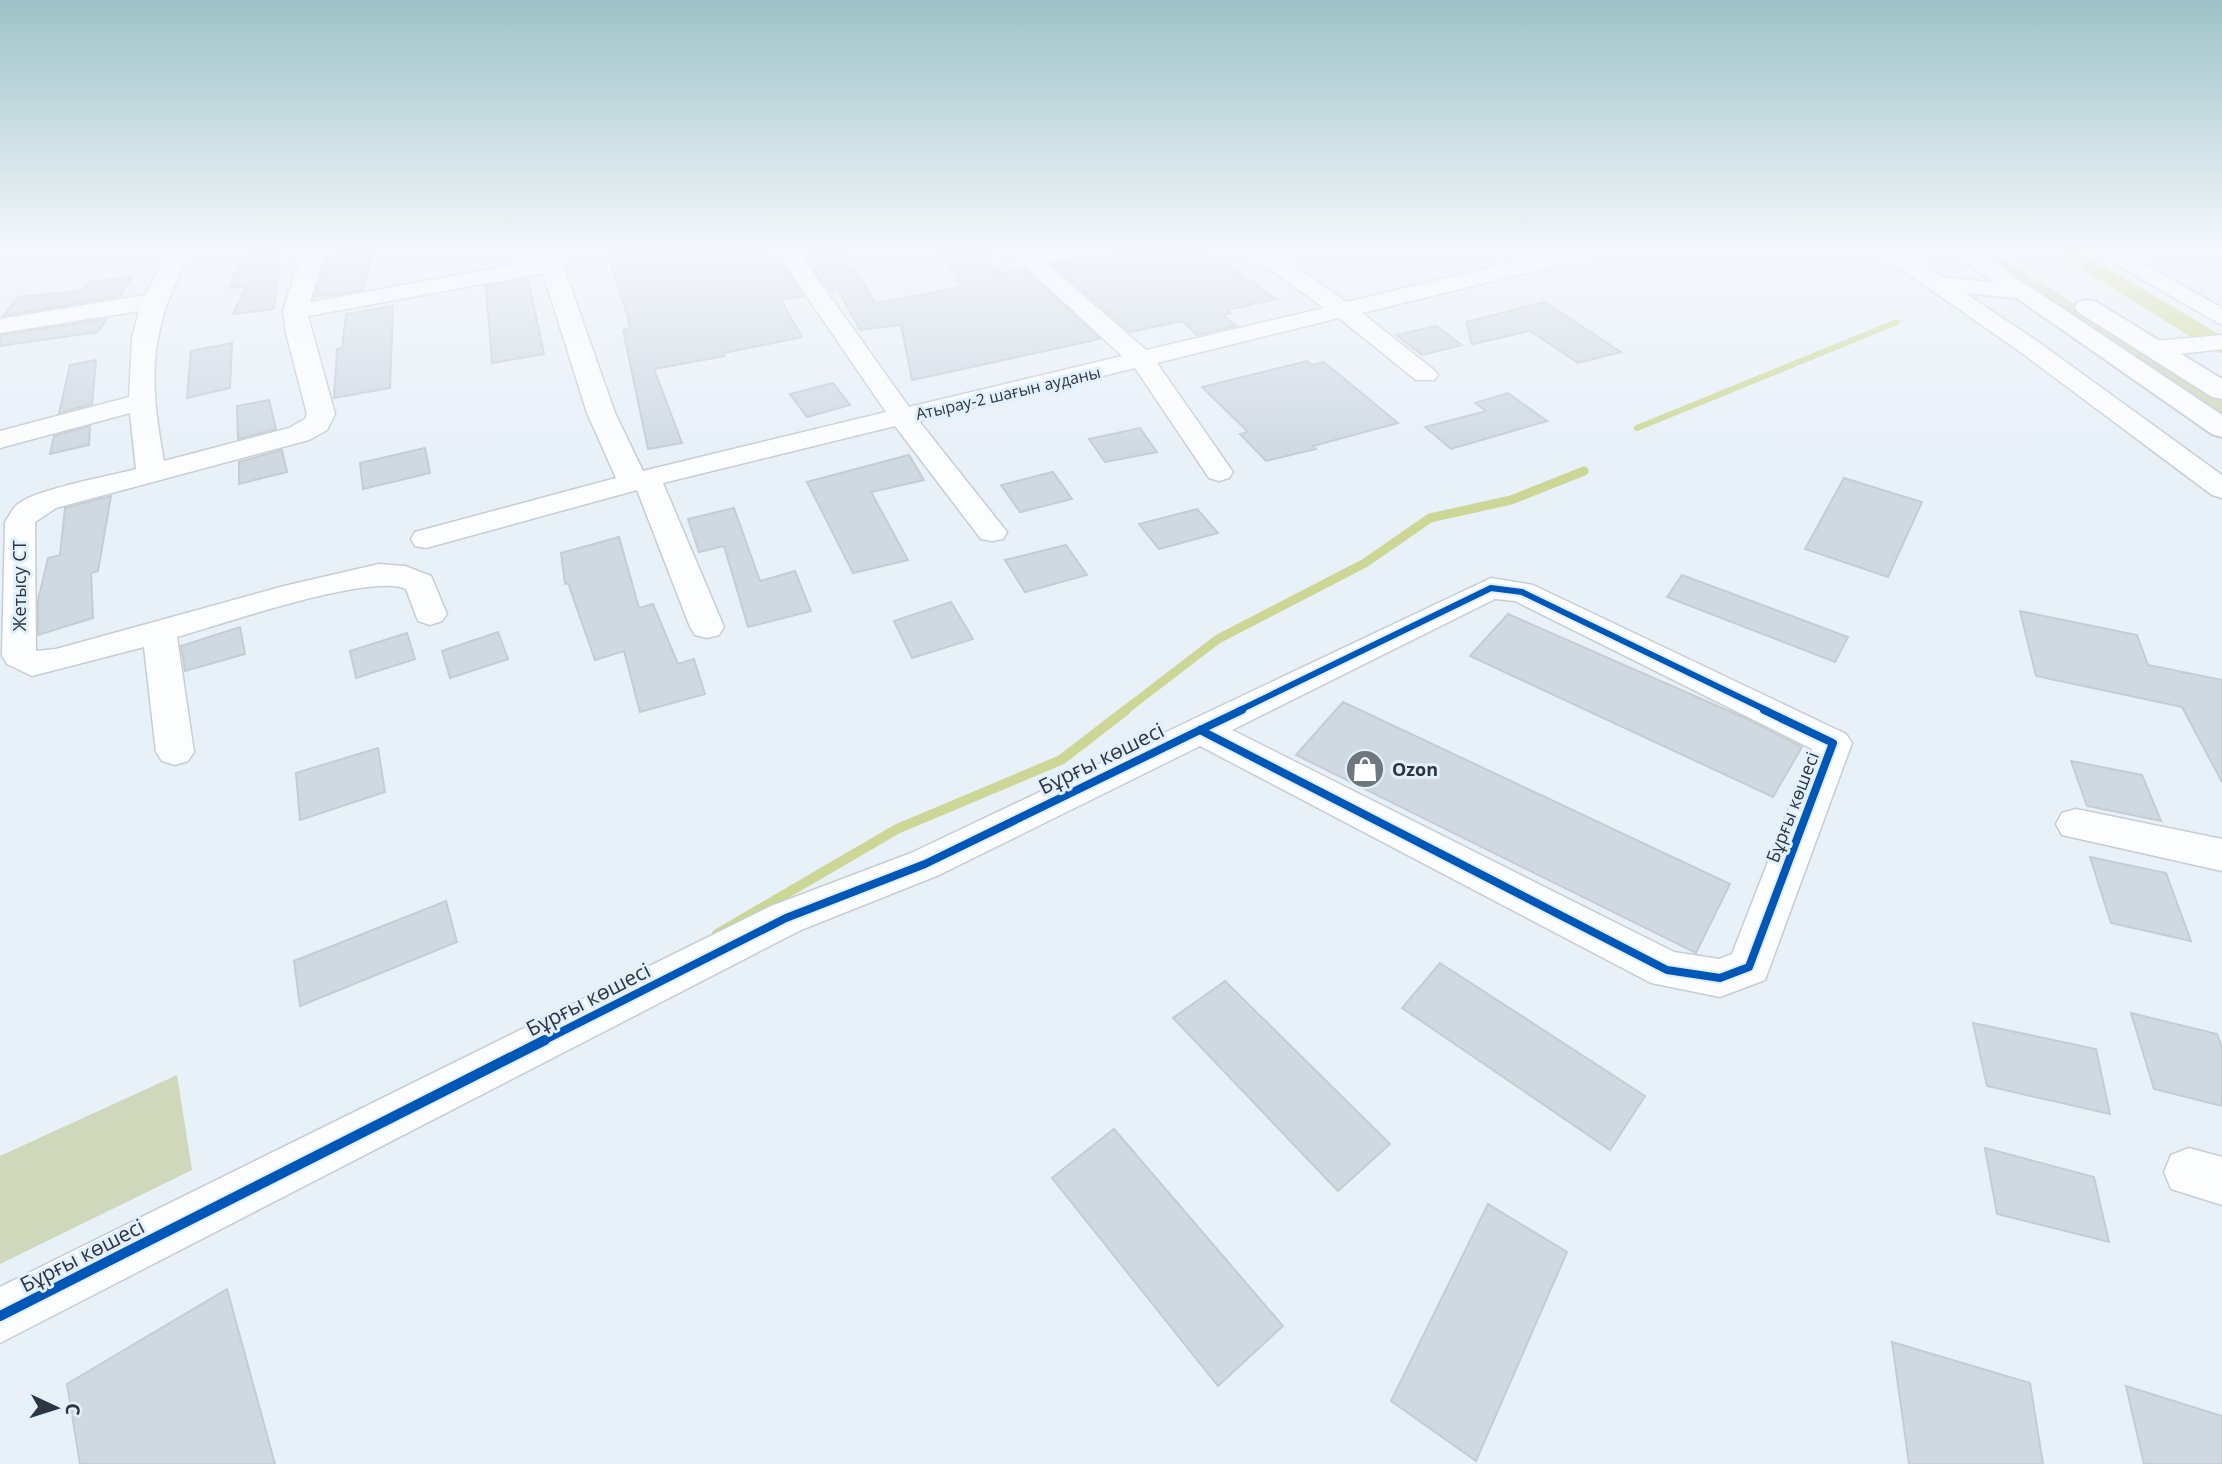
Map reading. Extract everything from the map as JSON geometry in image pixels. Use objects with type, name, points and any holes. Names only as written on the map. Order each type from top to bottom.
[{"type":"main road","points":[[2062,318],[2222,428]]},
{"type":"main road","points":[[2106,318],[2222,391]]},
{"type":"street","points":[[0,326],[47,318]]},
{"type":"street","points":[[151,318],[143,356],[142,402],[151,471]]},
{"type":"street","name":"Жетысу СТ","points":[[296,318],[321,414],[317,424],[299,434],[151,471],[45,502],[29,510],[20,522],[19,656],[32,664],[56,660],[379,573],[405,576],[421,583],[430,614]]},
{"type":"street","points":[[571,318],[601,414],[629,475],[650,485],[655,494],[707,627]]},
{"type":"street","points":[[834,318],[903,418],[992,531]]},
{"type":"street","points":[[1095,318],[1143,361],[1219,472]]},
{"type":"street","name":"Атырау-2 шағын ауданы","points":[[426,539],[640,480],[1143,361],[1306,318]]},
{"type":"street","points":[[1354,318],[1425,375]]},
{"type":"street","points":[[1986,318],[2222,489]]},
{"type":"street","points":[[2155,349],[2222,342]]},
{"type":"street","points":[[0,440],[142,402]]},
{"type":"street","name":"Бұрғы көшесі","points":[[0,1317],[786,918],[925,864],[1199,729],[1491,588],[1522,592],[1833,743],[1749,967],[1720,978],[1667,970],[1199,729]]},
{"type":"street","points":[[159,631],[175,752]]},
{"type":"street","points":[[2076,824],[2222,856]]},
{"type":"green space","points":[[2076,318],[2097,318],[2212,391],[2222,398],[2222,414]]},
{"type":"green space","points":[[177,1075],[192,1170],[0,1264],[0,1156]]},
{"type":"building","points":[[345,318],[393,318],[390,388],[334,398],[337,349],[342,348]]},
{"type":"building","points":[[489,318],[536,318],[544,354],[492,363]]},
{"type":"building","points":[[628,318],[791,318],[802,337],[724,353],[725,356],[654,369],[682,443],[648,449],[623,330],[630,328]]},
{"type":"building","points":[[854,318],[1078,318],[1100,339],[912,380],[901,325],[860,330]]},
{"type":"building","points":[[1114,318],[1227,318],[1236,326],[1197,335],[1182,321],[1130,332]]},
{"type":"building","points":[[1481,318],[1570,318],[1621,352],[1578,363],[1530,331],[1472,344],[1466,322]]},
{"type":"building","points":[[106,319],[98,332],[0,346],[0,335]]},
{"type":"building","points":[[1436,326],[1462,345],[1422,355],[1396,335]]},
{"type":"building","points":[[232,343],[230,388],[187,398],[191,351]]},
{"type":"building","points":[[96,360],[92,404],[59,413],[70,365]]},
{"type":"building","points":[[1307,361],[1312,365],[1324,362],[1398,423],[1313,446],[1316,449],[1266,461],[1240,434],[1248,432],[1202,387]]},
{"type":"building","points":[[833,383],[850,405],[807,417],[790,394]]},
{"type":"building","points":[[1508,393],[1547,421],[1451,449],[1425,427],[1486,411],[1475,403]]},
{"type":"building","points":[[269,400],[276,429],[238,439],[237,406]]},
{"type":"building","points":[[90,426],[89,445],[50,454],[54,436]]},
{"type":"building","points":[[1140,428],[1157,452],[1105,462],[1089,439]]},
{"type":"building","points":[[425,448],[430,473],[363,489],[360,463]]},
{"type":"building","points":[[282,450],[287,472],[239,484],[239,462]]},
{"type":"building","points":[[909,455],[924,480],[871,492],[908,560],[853,573],[807,482]]},
{"type":"building","points":[[1053,472],[1072,499],[1020,512],[1001,485]]},
{"type":"building","points":[[1844,478],[1922,502],[1888,577],[1805,549]]},
{"type":"building","points":[[111,496],[98,571],[91,573],[93,618],[38,635],[38,600],[48,558],[60,555],[65,508]]},
{"type":"building","points":[[734,508],[760,581],[795,571],[811,611],[748,627],[724,546],[699,552],[688,519]]},
{"type":"building","points":[[1197,509],[1218,533],[1159,549],[1139,524]]},
{"type":"building","points":[[619,537],[639,608],[653,604],[678,664],[694,659],[705,694],[640,712],[624,651],[595,660],[568,583],[565,584],[561,553]]},
{"type":"building","points":[[1066,545],[1087,575],[1025,592],[1005,560]]},
{"type":"building","points":[[1682,575],[1848,637],[1835,662],[1667,597]]},
{"type":"building","points":[[951,602],[973,639],[912,658],[894,621]]},
{"type":"building","points":[[2020,611],[2137,635],[2148,665],[2222,680],[2222,782],[2182,707],[2036,676]]},
{"type":"building","points":[[1508,614],[1747,719],[1802,747],[1773,797],[1470,656]]},
{"type":"building","points":[[240,627],[245,654],[185,671],[181,646]]},
{"type":"building","points":[[498,632],[508,659],[450,678],[442,651]]},
{"type":"building","points":[[407,633],[415,659],[356,678],[350,651]]},
{"type":"building","points":[[1343,702],[1730,884],[1696,953],[1296,755]]},
{"type":"building","points":[[378,748],[385,792],[300,820],[296,773]]},
{"type":"building","points":[[2071,761],[2142,775],[2161,821],[2087,806]]},
{"type":"building","points":[[2090,857],[2166,873],[2191,941],[2111,923]]},
{"type":"building","points":[[446,901],[457,942],[300,1006],[294,961]]},
{"type":"building","points":[[1440,963],[1645,1096],[1610,1150],[1402,1008]]},
{"type":"building","points":[[1225,981],[1390,1144],[1338,1191],[1173,1018]]},
{"type":"building","points":[[2131,1013],[2217,1034],[2222,1048],[2222,1106],[2154,1089]]},
{"type":"building","points":[[1973,1023],[2096,1049],[2110,1114],[1987,1086]]},
{"type":"building","points":[[1114,1129],[1283,1326],[1218,1386],[1052,1178]]},
{"type":"building","points":[[1985,1148],[2094,1177],[2109,1242],[1997,1214]]},
{"type":"building","points":[[1488,1204],[1567,1252],[1476,1461],[1391,1401]]},
{"type":"building","points":[[227,1289],[275,1464],[80,1464],[67,1384]]},
{"type":"building","points":[[1892,1342],[2030,1383],[2043,1464],[1909,1464]]},
{"type":"building","points":[[2126,1386],[2222,1416],[2222,1464],[2144,1464]]},
{"type":"waterway","points":[[2176,318],[2222,346]]},
{"type":"waterway","points":[[1637,428],[1897,322]]},
{"type":"waterway","points":[[1124,711],[1218,639],[1365,563],[1430,518],[1511,500],[1584,471]]},
{"type":"waterway","points":[[717,934],[897,829],[1061,760],[1126,710]]},
{"type":"cycle path","points":[[0,1316],[786,918],[925,864],[1491,588],[1522,592],[1833,743],[1749,967],[1720,978],[1667,970],[1199,729]]},
{"type":"place","name":"Ozon","points":[[1365,769]]}]
